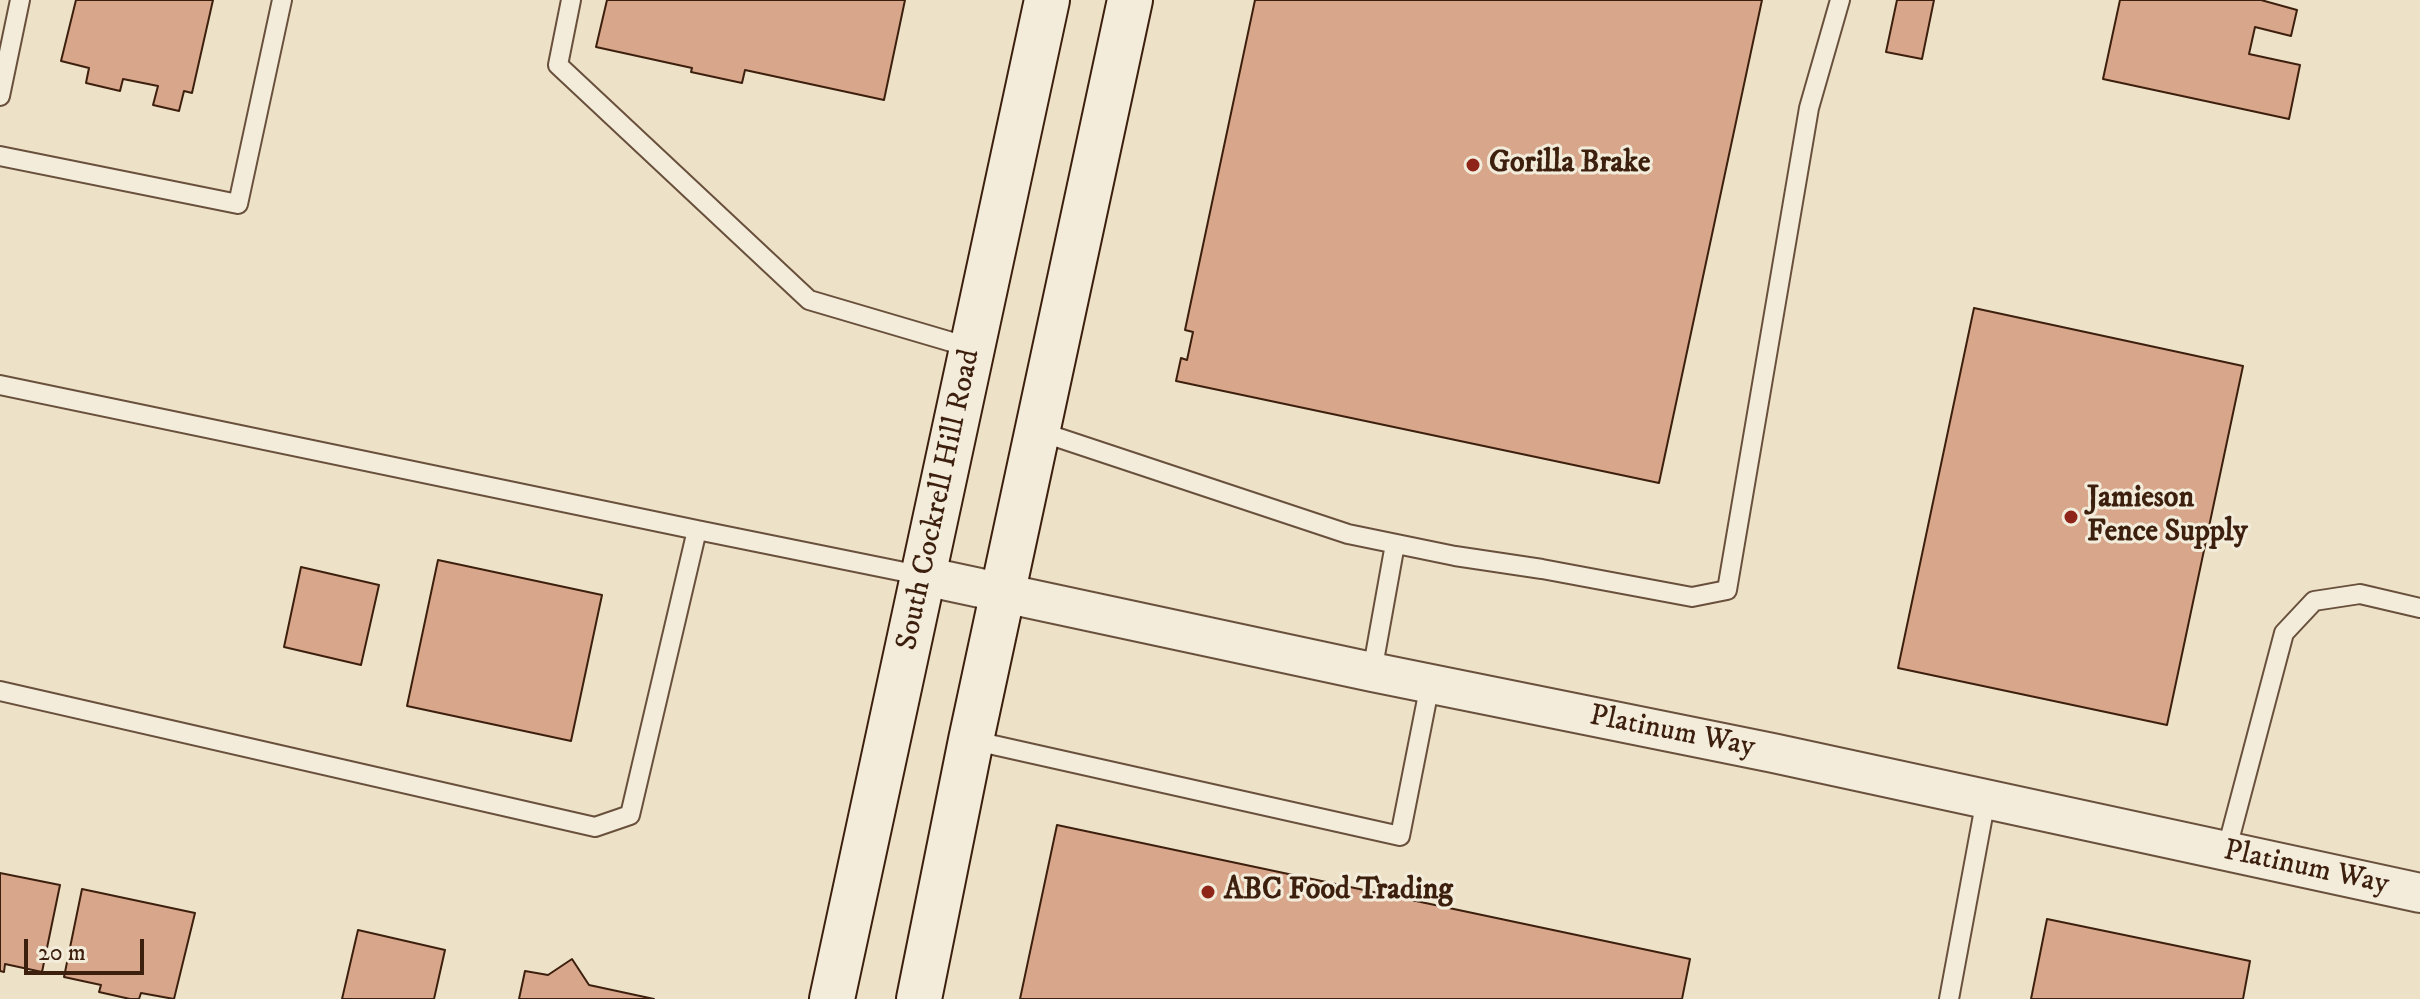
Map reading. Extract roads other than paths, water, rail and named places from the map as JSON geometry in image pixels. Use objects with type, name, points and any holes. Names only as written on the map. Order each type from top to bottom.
[{"type":"main road","name":"South Cockrell Hill Road","points":[[832,999],[1047,0]]},
{"type":"main road","points":[[919,999],[971,740],[1130,0]]},
{"type":"street","name":"Platinum Way","points":[[924,576],[1372,672],[1801,759],[2420,893]]},
{"type":"lane","points":[[0,96],[20,0]]},
{"type":"lane","points":[[0,156],[238,204],[282,0]]},
{"type":"lane","points":[[571,0],[558,65],[809,300],[972,348]]},
{"type":"lane","points":[[1037,431],[1348,534],[1692,597],[1727,590],[1809,108],[1840,0]]},
{"type":"lane","points":[[0,385],[924,576]]},
{"type":"lane","points":[[0,691],[595,827],[630,815],[697,530]]},
{"type":"lane","points":[[1372,672],[1395,544]]},
{"type":"lane","points":[[2226,852],[2284,633],[2314,601],[2360,594],[2420,608]]},
{"type":"lane","points":[[971,740],[1400,836],[1430,684]]},
{"type":"lane","points":[[1949,999],[1986,799]]},
{"type":"place","name":"Gorilla Brake","points":[[1473,165]]},
{"type":"place","name":"Jamieson Fence Supply","points":[[2071,517]]},
{"type":"place","name":"ABC Food Trading","points":[[1208,892]]}]
